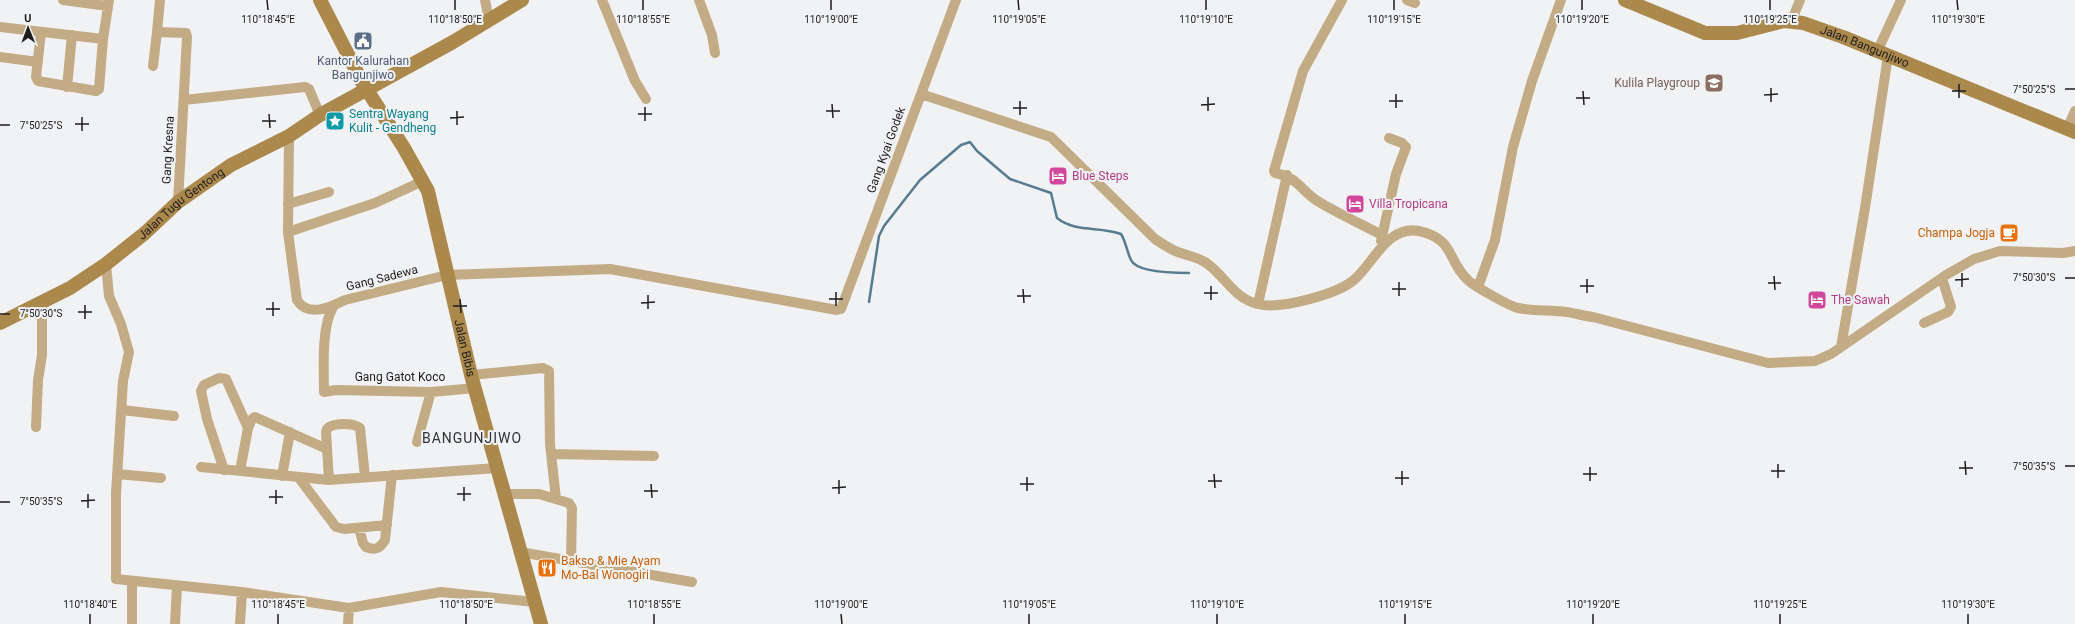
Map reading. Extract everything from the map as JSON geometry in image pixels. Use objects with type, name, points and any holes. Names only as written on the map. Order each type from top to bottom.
[{"type":"main road","name":"Jalan Bibis","points":[[320,0],[367,90],[404,148],[428,191],[473,381],[541,624]]},
{"type":"main road","points":[[367,90],[522,0]]},
{"type":"main road","name":"Jalan Bangunjiwo","points":[[1625,0],[1705,33],[1737,33],[1776,22],[1792,20],[1844,37],[2071,131]]},
{"type":"main road","name":"Jalan Tugu Gentong","points":[[0,323],[42,302],[106,264],[150,229],[178,202],[231,165],[289,136],[320,116],[367,90]]},
{"type":"street","points":[[41,32],[36,77],[38,81],[93,92],[99,90],[102,39],[108,3],[64,0]]},
{"type":"street","points":[[153,66],[160,0]]},
{"type":"street","points":[[485,0],[489,20]]},
{"type":"street","points":[[602,0],[635,81],[646,99]]},
{"type":"street","points":[[699,0],[712,35],[715,53]]},
{"type":"street","name":"Gang Kyai Godek","points":[[841,309],[956,0]]},
{"type":"street","points":[[1342,0],[1303,71],[1292,104],[1274,171],[1275,173],[1287,176],[1300,184],[1319,202],[1382,235]]},
{"type":"street","points":[[1478,287],[1496,240],[1514,147],[1528,96],[1561,0]]},
{"type":"street","points":[[1792,20],[1800,0]]},
{"type":"street","points":[[1841,348],[1865,208],[1883,54],[1901,0]]},
{"type":"street","points":[[0,27],[102,39]]},
{"type":"street","name":"Gang Kresna","points":[[157,32],[186,33],[187,35],[178,202]]},
{"type":"street","points":[[67,87],[72,35]]},
{"type":"street","points":[[0,57],[38,62]]},
{"type":"street","points":[[184,100],[304,87],[309,89],[320,116]]},
{"type":"street","points":[[921,94],[1051,137],[1155,240],[1174,250],[1209,264],[1230,288],[1258,304],[1283,305],[1311,299],[1331,292],[1355,280],[1379,249],[1396,235],[1407,231],[1419,231],[1437,237],[1448,247],[1458,270],[1478,287],[1517,308],[1568,312],[1593,317],[1768,363],[1815,361],[1841,348],[1942,278],[1974,259],[2000,251],[2063,253],[2075,250]]},
{"type":"street","points":[[2071,131],[2075,111]]},
{"type":"street","points":[[289,136],[288,232],[375,203],[423,181]]},
{"type":"street","points":[[1379,249],[1396,174],[1406,147],[1402,143],[1389,138]]},
{"type":"street","points":[[1258,304],[1287,176]]},
{"type":"street","points":[[288,204],[329,192]]},
{"type":"street","name":"Gang Sadewa","points":[[288,232],[290,261],[297,300],[301,306],[313,310],[333,307],[345,300],[447,275],[610,269],[841,309]]},
{"type":"street","points":[[106,264],[109,296],[121,324],[129,352],[123,381],[117,474],[116,579],[242,592],[349,608],[441,592],[534,602]]},
{"type":"street","points":[[1924,323],[1948,312],[1951,307],[1942,278]]},
{"type":"street","points":[[36,427],[38,380],[42,355],[42,302]]},
{"type":"street","name":"Gang Gatot Koco","points":[[333,307],[328,319],[324,362],[324,392],[336,390],[431,392],[473,381],[543,368],[549,371],[552,454]]},
{"type":"street","points":[[224,470],[207,419],[201,391],[204,385],[219,378],[226,379],[248,428]]},
{"type":"street","points":[[417,442],[431,392]]},
{"type":"street","points":[[122,410],[174,416]]},
{"type":"street","points":[[240,471],[248,428],[252,419],[255,417],[327,449]]},
{"type":"street","points":[[329,480],[326,432],[330,426],[358,426],[361,432],[365,477]]},
{"type":"street","points":[[282,476],[290,432]]},
{"type":"street","points":[[556,499],[552,454],[654,456]]},
{"type":"street","points":[[201,467],[329,480],[497,468]]},
{"type":"street","points":[[117,474],[161,478]]},
{"type":"street","points":[[359,528],[363,543],[366,547],[376,549],[385,540],[392,475]]},
{"type":"street","points":[[299,478],[336,527],[344,529],[387,525]]},
{"type":"street","points":[[504,494],[539,494],[569,503],[572,508],[571,562]]},
{"type":"street","points":[[520,552],[692,582]]},
{"type":"street","points":[[132,581],[132,624]]},
{"type":"street","points":[[175,624],[177,586]]},
{"type":"street","points":[[240,624],[242,592]]},
{"type":"street","points":[[348,624],[349,608]]},
{"type":"waterway","points":[[869,302],[879,236],[884,226],[920,180],[961,145],[970,142],[977,151],[1010,179],[1051,193],[1057,218],[1064,223],[1080,228],[1104,230],[1121,234],[1131,260],[1141,268],[1175,273],[1189,273]]},
{"type":"place","name":"Kantor Kalurahan Bangunjiwo","points":[[363,41]]},
{"type":"place","name":"Kulila Playgroup","points":[[1714,83]]},
{"type":"place","name":"Sentra Wayang Kulit - Gendheng","points":[[335,121]]},
{"type":"place","name":"Blue Steps","points":[[1058,176]]},
{"type":"place","name":"Villa Tropicana","points":[[1355,204]]},
{"type":"place","name":"Champa Jogja","points":[[2009,233]]},
{"type":"place","name":"The Sawah","points":[[1817,300]]},
{"type":"place","name":"Bakso & Mie Ayam Mo-Bal Wonogiri","points":[[547,568]]},
{"type":"district","name":"BANGUNJIWO","points":[[472,438]]}]
